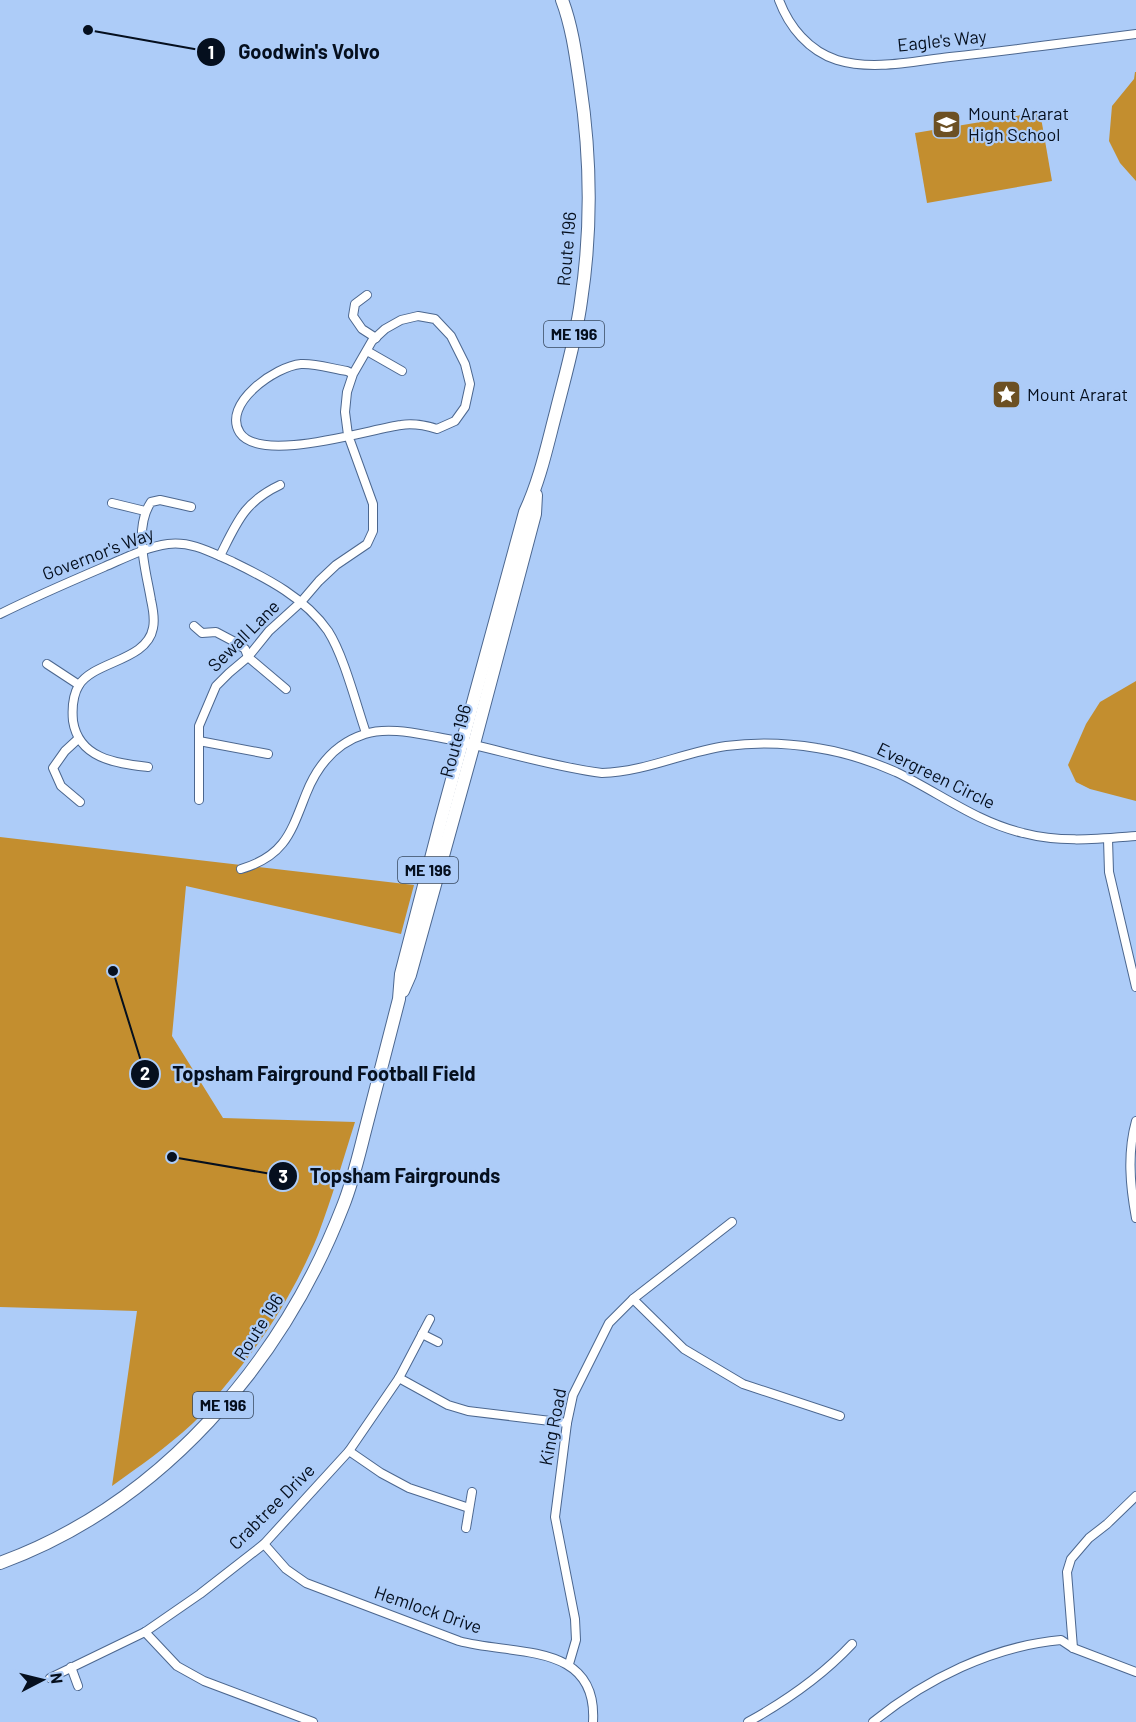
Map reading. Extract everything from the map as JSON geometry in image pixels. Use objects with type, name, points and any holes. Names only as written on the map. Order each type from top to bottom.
[{"type":"highway","name":"Route 196","points":[[0,1563],[68,1532],[100,1512],[150,1475],[208,1423],[269,1348],[315,1270],[343,1205],[359,1155],[399,999],[410,975],[468,743],[535,514],[536,488],[581,303],[588,240],[588,146],[578,67],[565,3]]},
{"type":"street","name":"Eagle's Way","points":[[779,0],[787,20],[811,46],[835,60],[860,65],[914,61],[1136,34]]},
{"type":"street","points":[[367,295],[355,304],[353,316],[362,329],[376,338]]},
{"type":"street","points":[[348,435],[345,412],[347,392],[353,374],[376,338],[385,329],[401,320],[418,316],[435,319],[451,336],[465,364],[470,384],[465,407],[455,421],[437,429],[421,424],[402,424],[310,444],[268,445],[252,442],[240,434],[235,418],[241,400],[270,376],[301,364],[347,371],[353,374]]},
{"type":"street","points":[[366,351],[402,371]]},
{"type":"street","name":"Sewall Lane","points":[[199,800],[199,726],[216,686],[248,657],[269,631],[301,602],[319,580],[367,544],[373,531],[373,504],[348,435]]},
{"type":"street","points":[[220,556],[238,519],[262,493],[280,485]]},
{"type":"street","points":[[148,767],[115,763],[96,754],[78,739],[72,710],[79,685],[94,673],[142,647],[153,628],[153,613],[143,551],[142,528],[145,511],[151,502],[160,500],[191,507]]},
{"type":"street","points":[[112,503],[145,511]]},
{"type":"street","name":"Governor's Way","points":[[0,614],[40,594],[143,551],[178,543],[204,549],[268,579],[301,602],[328,632],[339,654],[366,734]]},
{"type":"street","points":[[194,626],[202,633],[216,632],[245,649],[248,657],[286,689]]},
{"type":"street","points":[[47,664],[79,685]]},
{"type":"street","name":"Evergreen Circle","points":[[366,734],[397,731],[468,743],[602,774],[621,773],[725,746],[771,745],[819,748],[864,759],[897,773],[967,812],[1022,833],[1074,841],[1136,836]]},
{"type":"street","points":[[241,869],[256,865],[274,853],[294,827],[317,770],[335,750],[366,734]]},
{"type":"street","points":[[78,739],[65,751],[53,768],[61,786],[80,802]]},
{"type":"street","points":[[199,741],[268,754]]},
{"type":"street","points":[[1108,839],[1109,872],[1136,987]]},
{"type":"street","points":[[1136,1121],[1130,1168],[1131,1192],[1136,1218]]},
{"type":"street","name":"King Road","points":[[569,1664],[576,1640],[575,1619],[555,1517],[567,1423],[573,1395],[609,1323],[633,1299],[732,1222]]},
{"type":"street","points":[[633,1299],[684,1349],[744,1384],[840,1416]]},
{"type":"street","name":"Crabtree Drive","points":[[50,1678],[145,1632],[200,1594],[264,1544],[349,1451],[399,1378],[430,1319]]},
{"type":"street","points":[[422,1334],[438,1342]]},
{"type":"street","points":[[399,1378],[448,1405],[468,1411],[567,1423]]},
{"type":"street","points":[[349,1451],[381,1473],[409,1488],[469,1508]]},
{"type":"street","points":[[466,1528],[472,1492]]},
{"type":"street","points":[[1072,1648],[1067,1572],[1071,1559],[1089,1538],[1135,1499]]},
{"type":"street","name":"Hemlock Drive","points":[[264,1544],[286,1569],[306,1583],[341,1597],[459,1641],[556,1658],[569,1664]]},
{"type":"street","points":[[145,1632],[177,1666],[204,1681],[313,1722]]},
{"type":"street","points":[[873,1722],[931,1682],[973,1662],[1050,1641],[1061,1640],[1072,1648],[1136,1672]]},
{"type":"street","points":[[748,1722],[775,1707],[832,1665],[852,1644]]},
{"type":"street","points":[[569,1664],[580,1675],[590,1694],[593,1703],[593,1722]]},
{"type":"street","points":[[71,1668],[78,1686]]},
{"type":"shaded area","points":[[1135,72],[1136,181],[1120,163],[1109,141],[1112,106],[1134,79]]},
{"type":"shaded area","points":[[1040,112],[1052,181],[927,203],[915,133]]},
{"type":"shaded area","points":[[1136,681],[1136,801],[1090,789],[1076,782],[1068,765],[1086,724],[1100,702]]},
{"type":"shaded area","points":[[0,837],[414,885],[401,934],[186,886],[172,1036],[223,1118],[355,1122],[318,1235],[289,1295],[266,1333],[196,1420],[112,1486],[137,1311],[0,1307]]},
{"type":"place","name":"Goodwin's Volvo","points":[[88,30]]},
{"type":"place","name":"Mount Ararat High School","points":[[947,124]]},
{"type":"place","name":"Mount Ararat","points":[[1006,395]]},
{"type":"place","name":"Topsham Fairground Football Field","points":[[113,971]]},
{"type":"place","name":"Topsham Fairgrounds","points":[[172,1157]]}]
